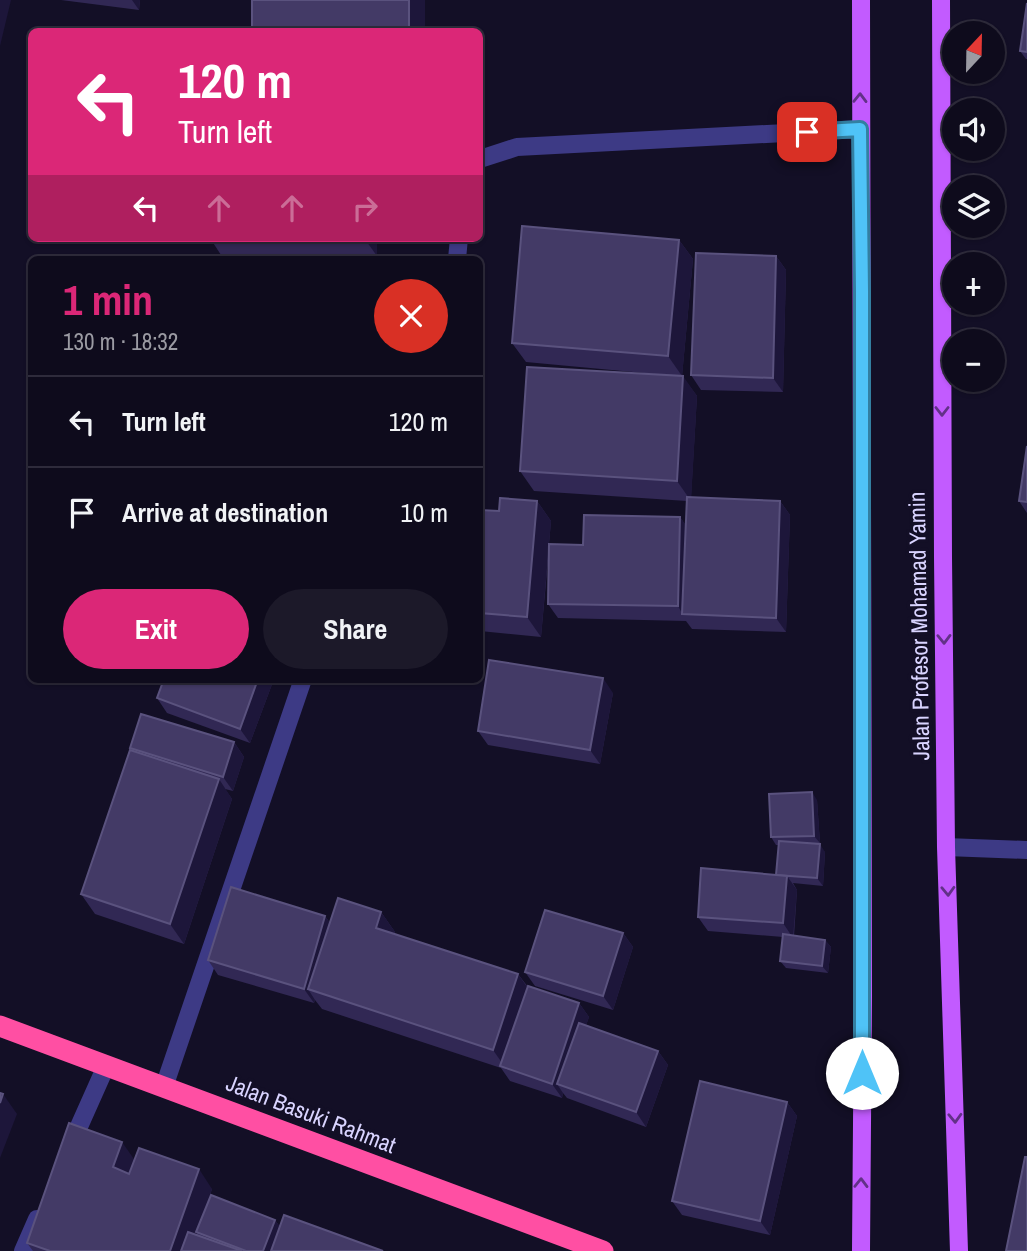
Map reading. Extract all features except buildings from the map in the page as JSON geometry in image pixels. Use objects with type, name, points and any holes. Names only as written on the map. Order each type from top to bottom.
[{"type":"highway","name":"Jalan Basuki Rahmat","points":[[0,1026],[603,1251]]},
{"type":"main road","points":[[861,0],[861,1251]]},
{"type":"main road","name":"Jalan Profesor Mohamad Yamin","points":[[941,0],[946,847],[959,1251]]},
{"type":"street","points":[[483,158],[517,147],[860,129]]},
{"type":"street","points":[[164,1087],[302,683]]},
{"type":"street","points":[[946,847],[1027,850]]},
{"type":"street","points":[[64,1160],[106,1066]]},
{"type":"street","points":[[23,1251],[43,1207]]},
{"type":"route","points":[[807,132],[860,129],[862,1073]]}]
